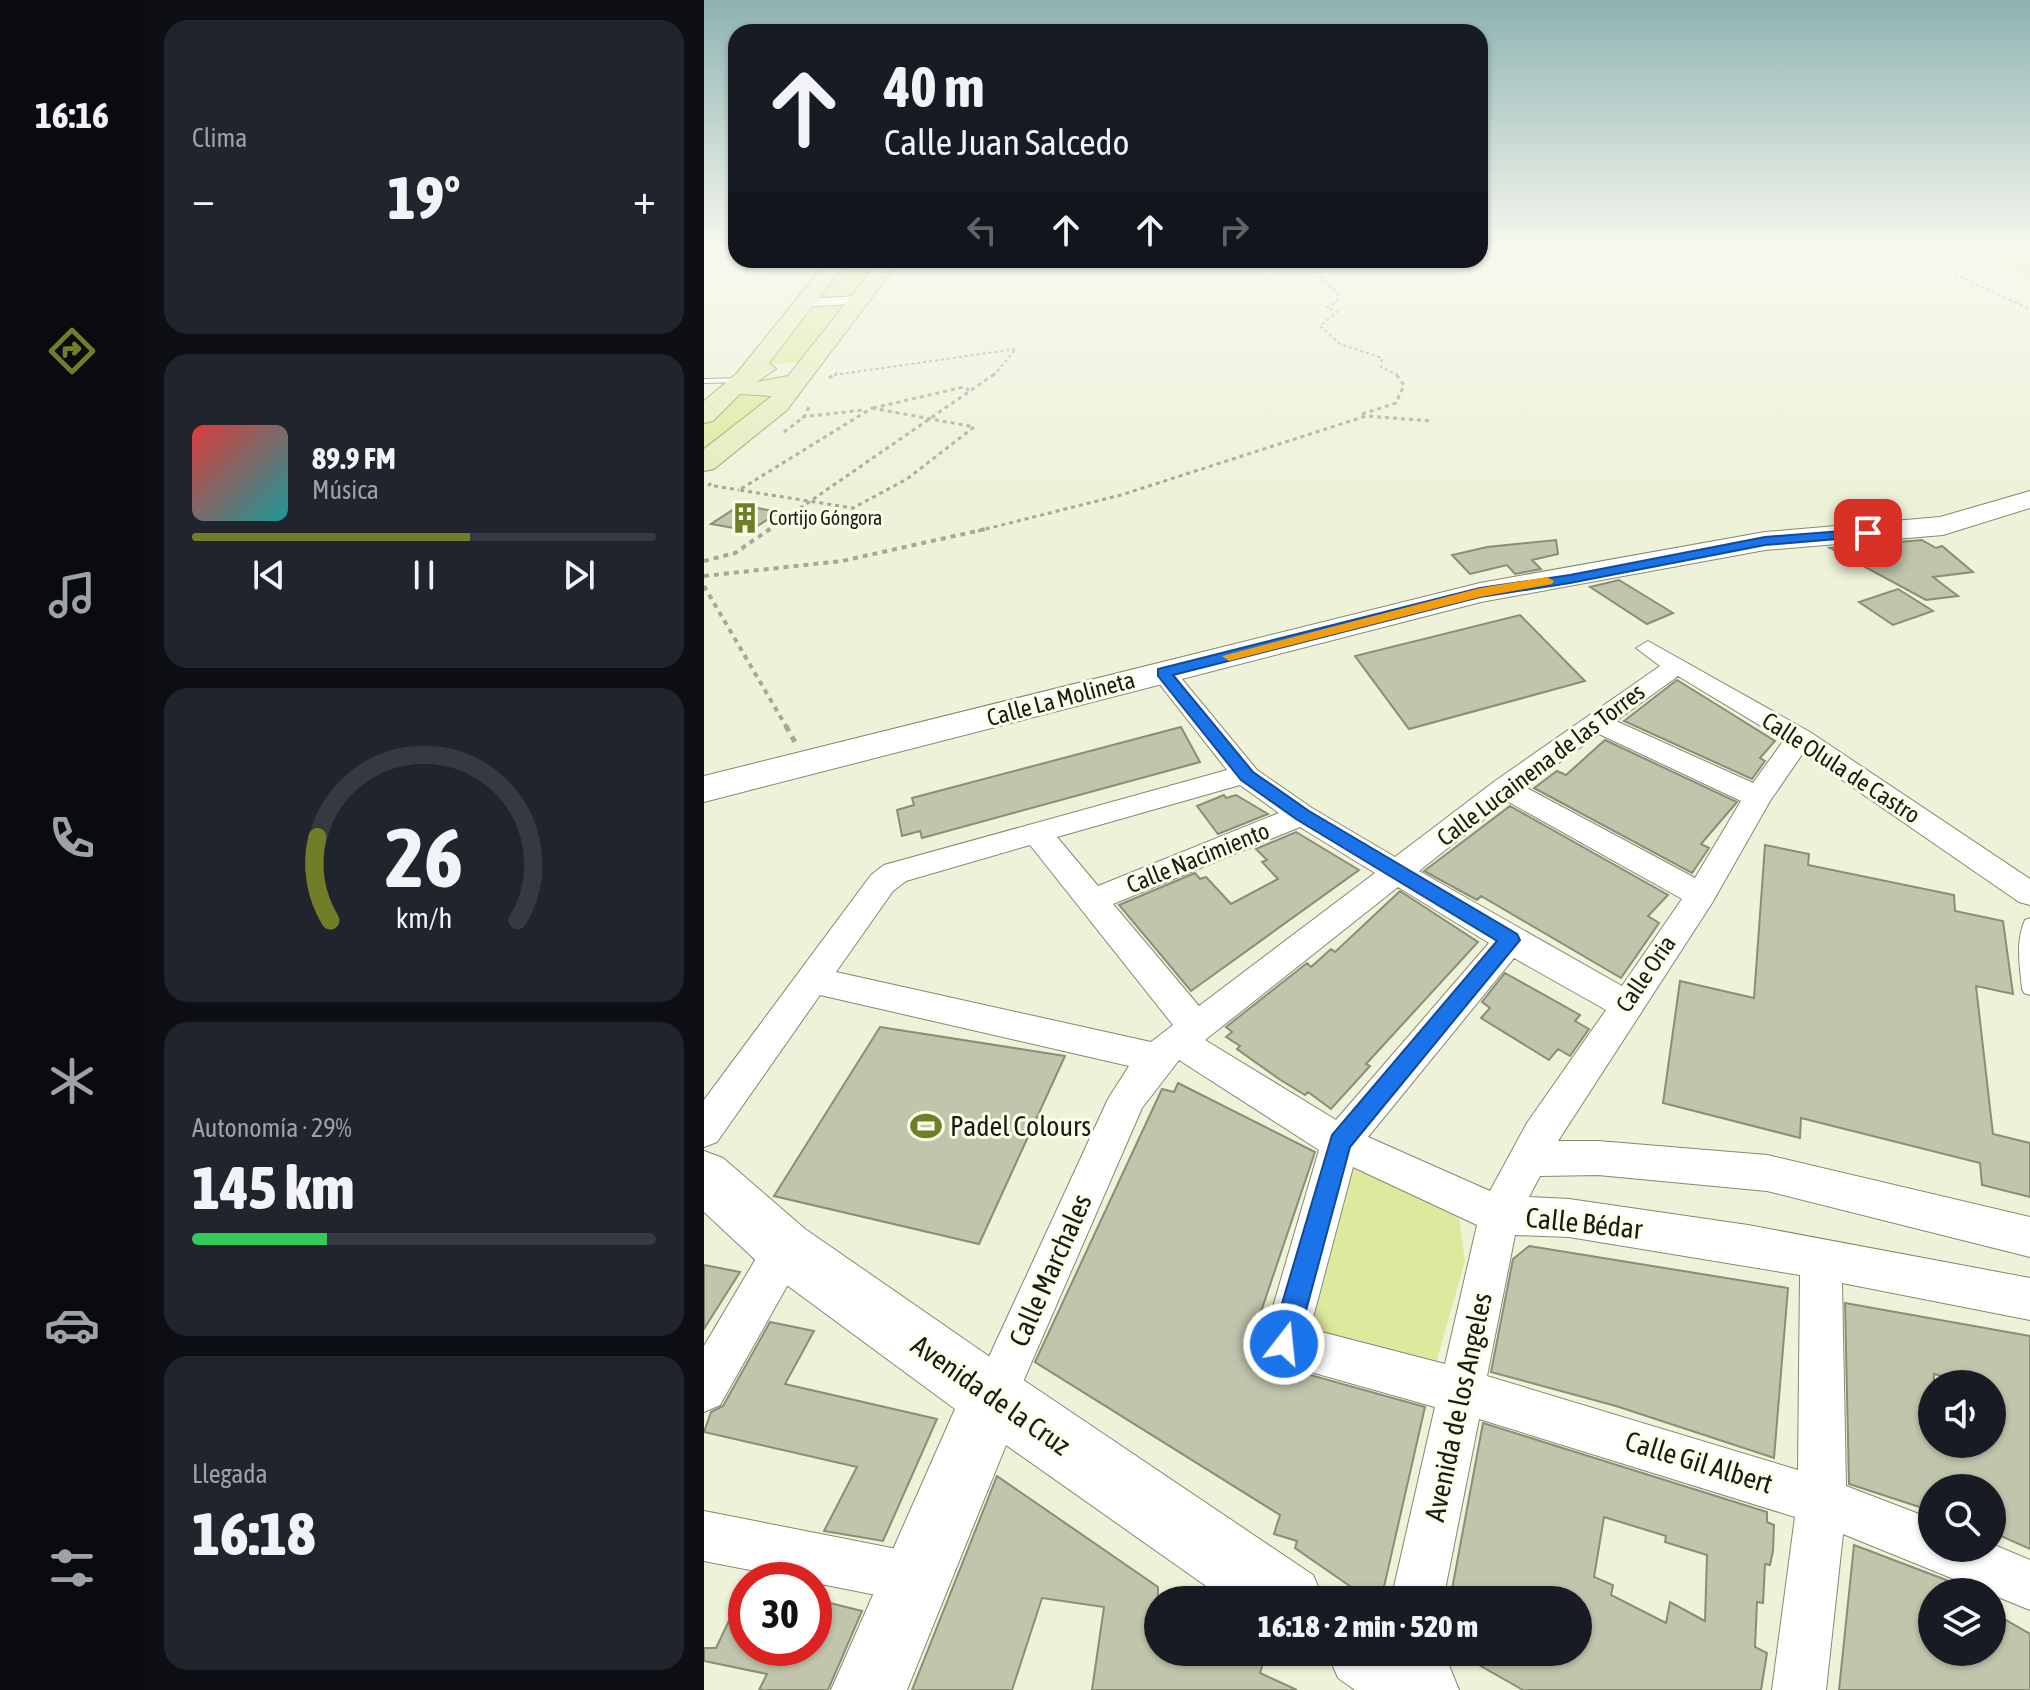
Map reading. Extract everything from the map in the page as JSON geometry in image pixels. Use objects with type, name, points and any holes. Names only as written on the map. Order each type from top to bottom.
[{"type":"main road","points":[[704,415],[743,379],[784,329]]},
{"type":"main road","points":[[713,469],[771,427],[791,392],[808,387],[843,329]]},
{"type":"main road","points":[[743,379],[745,388],[808,387]]},
{"type":"street","name":"Calle La Molineta","points":[[704,789],[1480,593],[1765,541],[1943,526],[2030,499]]},
{"type":"street","name":"Calle Olula de Castro","points":[[1648,648],[1800,738],[2030,894]]},
{"type":"street","name":"Calle Lucainena de las Torres","points":[[1176,1042],[1505,788],[1677,665]]},
{"type":"street","points":[[1163,672],[1245,774],[1302,815],[1401,871],[1510,940],[1625,1004]]},
{"type":"street","points":[[1595,722],[1758,797]]},
{"type":"street","name":"Calle Oria","points":[[1499,1215],[1528,1159],[1625,1004],[1701,895],[1758,797],[1800,738]]},
{"type":"street","points":[[704,1130],[882,883],[895,873],[1245,774]]},
{"type":"street","points":[[1505,788],[1701,895]]},
{"type":"street","name":"Calle Nacimiento","points":[[1093,900],[1302,815]]},
{"type":"street","name":"Calle Bédar","points":[[1037,833],[1093,900],[1176,1042],[1340,1143],[1499,1215],[1569,1218],[1821,1259],[2030,1299]]},
{"type":"street","points":[[1340,1143],[1510,940]]},
{"type":"street","points":[[812,980],[1176,1042]]},
{"type":"street","name":"Calle Marchales","points":[[869,1690],[993,1398],[1127,1099],[1176,1042]]},
{"type":"street","name":"Calle Gil Albert","points":[[1340,1143],[1284,1344],[1462,1391],[1822,1499],[1918,1538]]},
{"type":"street","points":[[1528,1159],[1598,1158],[1767,1173],[2030,1237]]},
{"type":"street","name":"Avenida de la Cruz","points":[[704,1176],[785,1249],[993,1398],[1268,1586]]},
{"type":"street","name":"Avenida de los Angeles","points":[[1420,1586],[1499,1215]]},
{"type":"street","points":[[704,1389],[785,1249]]},
{"type":"street","points":[[1799,1690],[1822,1499],[1821,1259]]},
{"type":"street","points":[[704,1536],[917,1578]]},
{"type":"street","points":[[1975,1562],[2030,1585]]},
{"type":"lane","points":[[704,381],[743,379]]},
{"type":"lane","points":[[2030,924],[2025,943],[2030,989]]},
{"type":"path","points":[[1322,329],[1325,335],[1346,349],[1382,358],[1381,367],[1398,374],[1404,385],[1396,403],[1325,430]]},
{"type":"path","points":[[704,561],[735,553],[996,373],[1016,349],[961,354],[861,372],[838,372],[808,387],[804,417]]},
{"type":"path","points":[[771,427],[804,417],[872,408],[964,387],[969,390]]},
{"type":"path","points":[[713,469],[709,485],[739,490],[853,508],[907,479],[974,427],[872,408],[739,490]]},
{"type":"path","points":[[704,576],[842,561],[925,544],[1121,495],[1366,416],[1432,421]]},
{"type":"path","points":[[771,427],[804,417]]},
{"type":"path","points":[[704,586],[794,736],[800,766]]},
{"type":"green space","points":[[795,329],[829,329],[804,362],[763,365]]},
{"type":"green space","points":[[781,393],[704,458],[704,422],[737,396]]},
{"type":"green space","points":[[1346,1159],[1459,1218],[1465,1261],[1434,1370],[1284,1344]]},
{"type":"building","name":"Cortijo Góngora","points":[[740,505],[779,512],[750,531],[711,524]]},
{"type":"building","points":[[1556,540],[1558,554],[1532,560],[1541,569],[1515,574],[1507,565],[1470,574],[1452,555],[1487,547]]},
{"type":"building","points":[[1922,540],[1936,548],[1942,546],[1973,572],[1933,577],[1958,596],[1926,600],[1830,548]]},
{"type":"building","points":[[1619,580],[1673,613],[1647,624],[1590,587]]},
{"type":"building","points":[[1898,589],[1933,611],[1893,625],[1859,602]]},
{"type":"building","points":[[1520,615],[1585,681],[1409,729],[1355,656]]},
{"type":"building","points":[[1677,680],[1775,741],[1760,758],[1765,761],[1752,779],[1624,721]]},
{"type":"building","points":[[1181,727],[1200,762],[922,838],[920,831],[902,836],[897,810],[914,805],[912,798]]},
{"type":"building","points":[[1605,740],[1737,802],[1701,844],[1709,848],[1692,873],[1534,788],[1557,771],[1566,775]]},
{"type":"building","points":[[1224,795],[1226,798],[1236,795],[1268,814],[1218,834],[1197,806]]},
{"type":"building","points":[[1510,806],[1668,895],[1648,916],[1659,923],[1621,978],[1481,896],[1477,900],[1424,871]]},
{"type":"building","points":[[1296,832],[1359,870],[1191,991],[1119,905],[1195,873],[1200,879],[1206,877],[1231,904],[1278,879],[1262,862],[1267,860],[1256,849]]},
{"type":"building","points":[[1765,845],[1809,854],[1808,865],[1954,895],[1955,911],[2003,921],[2013,994],[1976,986],[1993,1134],[2030,1143],[2030,1197],[1982,1185],[1980,1163],[1801,1118],[1800,1138],[1663,1103],[1680,981],[1754,998]]},
{"type":"building","points":[[1400,891],[1478,942],[1366,1064],[1370,1066],[1331,1109],[1308,1092],[1305,1095],[1279,1079],[1237,1049],[1240,1046],[1226,1037],[1232,1032],[1226,1027],[1307,963],[1311,967],[1331,949],[1335,952]]},
{"type":"building","points":[[1505,973],[1580,1015],[1575,1021],[1589,1029],[1570,1056],[1558,1049],[1549,1060],[1481,1018],[1490,1008],[1482,1002]]},
{"type":"building","name":"Padel Colours","points":[[880,1027],[1065,1056],[979,1244],[774,1196]]},
{"type":"building","points":[[1178,1083],[1315,1152],[1247,1353],[1264,1357],[1267,1363],[1425,1407],[1384,1586],[1350,1586],[1295,1548],[1297,1541],[1274,1534],[1280,1515],[1035,1362],[1162,1089],[1174,1092]]},
{"type":"building","points":[[1529,1246],[1788,1288],[1774,1458],[1616,1406],[1491,1372],[1513,1259]]},
{"type":"building","points":[[704,1265],[740,1272],[704,1329]]},
{"type":"building","points":[[1845,1303],[2030,1336],[2030,1549],[2006,1538],[2006,1474],[1918,1474],[1918,1506],[1849,1484]]},
{"type":"building","points":[[770,1322],[814,1331],[785,1384],[937,1419],[883,1541],[824,1531],[857,1467],[704,1432],[711,1412],[723,1406]]},
{"type":"building","points":[[1483,1423],[1767,1512],[1767,1522],[1774,1525],[1773,1551],[1770,1565],[1765,1564],[1763,1603],[1757,1602],[1755,1647],[1767,1653],[1761,1690],[1523,1690],[1481,1666],[1592,1666],[1592,1586],[1453,1586]],"holes":[[[1604,1517],[1666,1536],[1665,1542],[1707,1555],[1705,1621],[1670,1602],[1666,1623],[1611,1595],[1613,1585],[1594,1577]]]},
{"type":"building","points":[[997,1476],[1157,1586],[1144,1586],[1144,1666],[1262,1666],[1260,1673],[1297,1690],[1092,1690],[1104,1607],[1042,1598],[1012,1690],[912,1690]]},
{"type":"building","points":[[1854,1545],[1941,1578],[1918,1578],[1918,1666],[2006,1666],[2006,1620],[2030,1634],[2030,1690],[1839,1690]]},
{"type":"building","points":[[832,1604],[862,1611],[828,1690],[759,1690],[767,1674],[728,1666],[832,1666]]},
{"type":"building","points":[[728,1623],[728,1666],[704,1661],[704,1648],[716,1648]]},
{"type":"slow traffic","points":[[1229,656],[1480,593],[1547,581]]},
{"type":"place","name":"Cortijo Góngora","points":[[745,518]]},
{"type":"place","name":"Padel Colours","points":[[926,1126]]},
{"type":"route","points":[[1284,1344],[1340,1143],[1510,940],[1401,871],[1302,815],[1247,776],[1163,672],[1480,593],[1765,541],[1868,533]]}]
